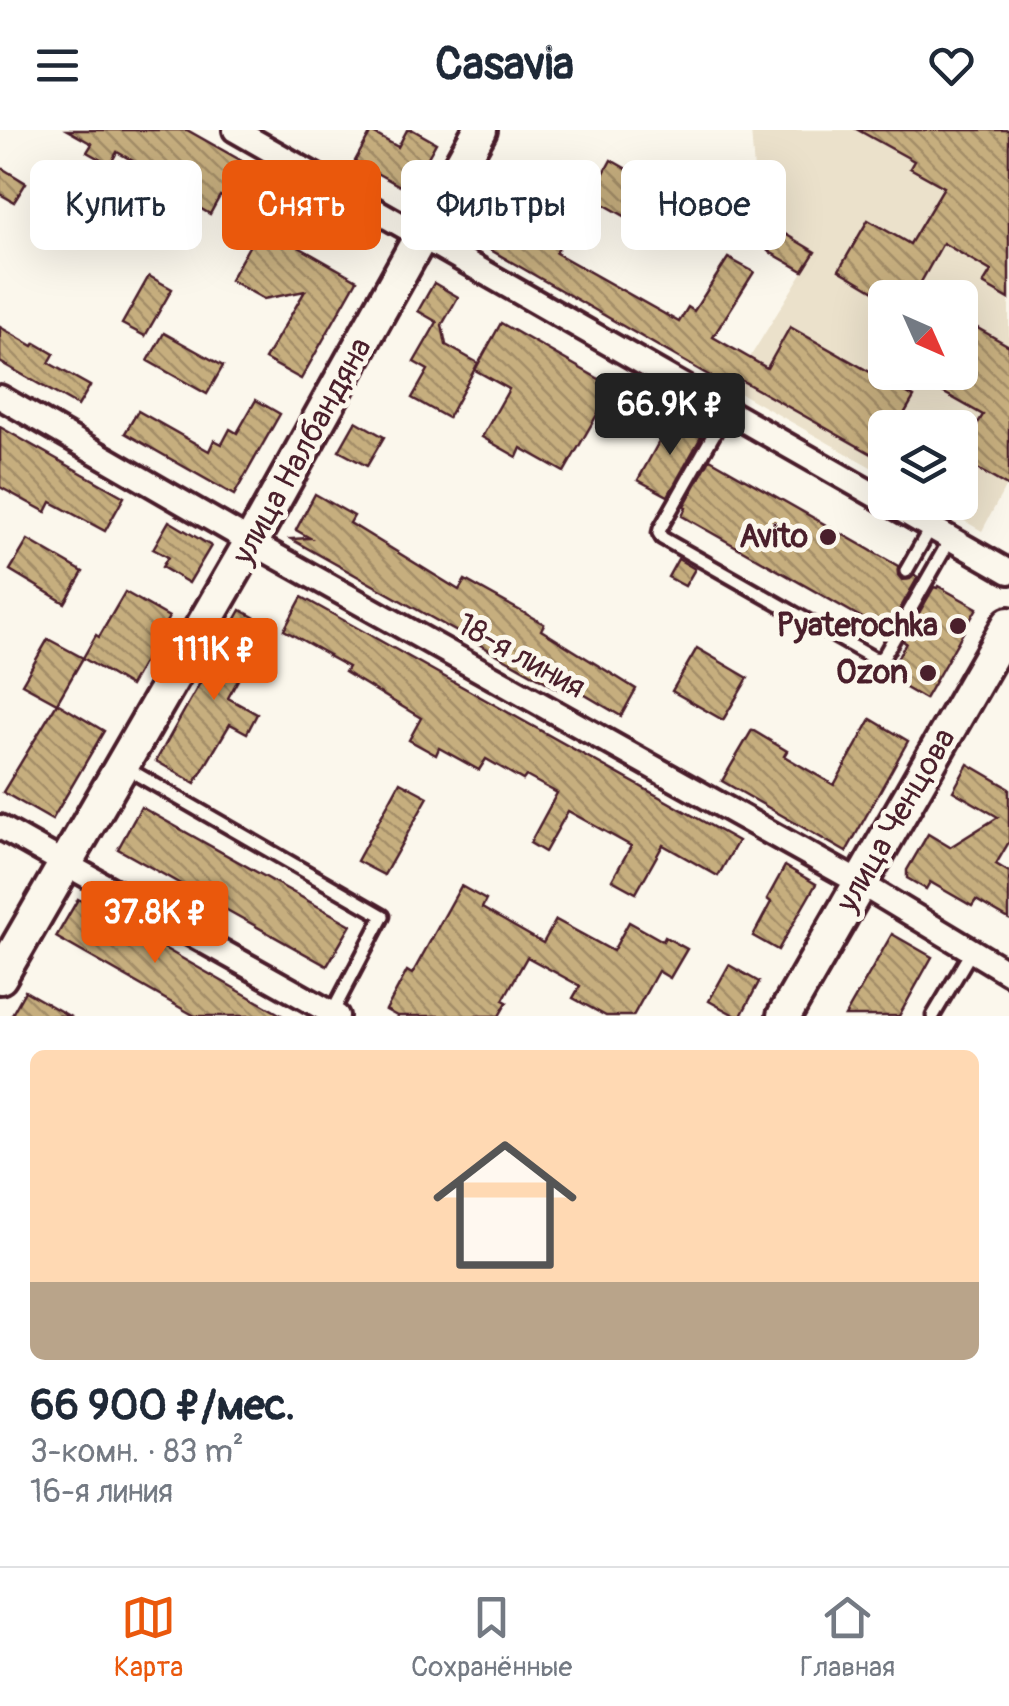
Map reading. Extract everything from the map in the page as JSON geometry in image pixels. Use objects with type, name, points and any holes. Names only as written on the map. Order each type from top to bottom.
[{"type":"street","points":[[235,130],[401,226]]},
{"type":"street","name":"улица Налбандяна","points":[[463,160],[480,130]]},
{"type":"street","name":"улица Налбандяна","points":[[0,977],[251,542],[413,250]]},
{"type":"street","points":[[443,250],[868,492]]},
{"type":"street","name":"18-я линия","points":[[0,397],[860,883],[1009,973]]},
{"type":"street","points":[[918,520],[1009,572]]},
{"type":"street","name":"улица Ченцова","points":[[784,1016],[1009,624]]},
{"type":"street","points":[[0,826],[334,1014]]},
{"type":"lane","points":[[727,411],[660,528],[662,538],[880,659],[941,533]]},
{"type":"lane","points":[[906,571],[941,533]]},
{"type":"lane","points":[[122,765],[383,916],[334,1014]]},
{"type":"lane","points":[[933,1016],[970,952]]},
{"type":"shaded area","points":[[751,130],[1009,130],[1009,480],[982,531],[963,520],[978,520],[978,410],[868,410],[868,465],[731,388],[815,252],[786,235],[786,160],[753,160]]},
{"type":"building","points":[[67,130],[187,130],[240,160],[222,160],[222,197],[210,214],[202,209],[202,160],[131,160],[117,152],[113,160],[101,160],[87,152],[92,144]]},
{"type":"building","points":[[407,130],[436,143],[426,160],[401,160],[401,187],[381,175],[381,160],[356,160],[371,132],[398,147]]},
{"type":"building","points":[[858,130],[1009,130],[1009,299],[983,284],[991,271],[943,243],[922,280],[868,280],[868,287],[839,270],[868,220],[910,244],[944,187],[910,168],[914,161]]},
{"type":"building","points":[[611,160],[621,166],[621,214],[601,203],[601,178]]},
{"type":"building","points":[[0,167],[26,183],[14,202],[0,194]]},
{"type":"building","points":[[786,235],[815,252],[803,271],[768,251],[786,250]]},
{"type":"building","points":[[247,250],[304,250],[357,280],[301,379],[265,359],[305,291],[264,299],[230,280]]},
{"type":"building","points":[[491,250],[558,250],[556,253],[679,322],[688,307],[694,311],[728,258],[754,272],[713,337],[767,368],[790,327],[868,371],[868,390],[902,390],[914,397],[906,410],[868,410],[868,452],[737,378],[731,388]]},
{"type":"building","points":[[149,276],[172,289],[145,336],[122,324]]},
{"type":"building","points":[[434,283],[458,297],[442,325],[446,345],[478,363],[448,418],[412,398],[428,370],[414,362],[437,322],[418,311]]},
{"type":"building","points":[[501,323],[613,387],[564,472],[521,448],[517,457],[482,437],[509,389],[475,370]]},
{"type":"building","points":[[0,327],[54,354],[49,363],[90,386],[78,406],[0,362]]},
{"type":"building","points":[[978,328],[1009,346],[1009,487],[978,469],[978,423],[983,415],[939,390],[978,390]]},
{"type":"building","points":[[164,333],[223,366],[207,394],[148,361]]},
{"type":"building","points":[[256,400],[280,414],[234,495],[125,433],[138,411],[209,451],[214,440],[222,444],[230,429],[237,433]]},
{"type":"building","points":[[671,420],[701,437],[668,496],[638,480]]},
{"type":"building","points":[[356,421],[384,437],[367,466],[339,451]]},
{"type":"building","points":[[0,427],[124,497],[105,531],[51,502],[46,512],[0,487]]},
{"type":"building","points":[[710,459],[898,566],[902,580],[918,577],[887,632],[682,516]]},
{"type":"building","points":[[315,494],[354,516],[350,523],[459,590],[465,580],[544,624],[541,630],[636,689],[621,716],[568,685],[564,692],[291,539],[310,538],[296,530]]},
{"type":"building","points":[[169,521],[211,546],[189,583],[162,567],[168,557],[153,549]]},
{"type":"building","points":[[28,540],[83,572],[65,603],[10,570]]},
{"type":"building","points":[[678,559],[695,569],[685,586],[668,577]]},
{"type":"building","points":[[938,586],[977,608],[925,699],[887,677],[906,643],[903,641]]},
{"type":"building","points":[[125,592],[169,617],[130,686],[83,658]]},
{"type":"building","points":[[302,597],[738,841],[718,876],[663,845],[636,893],[612,880],[631,846],[568,811],[545,852],[530,843],[557,793],[486,759],[479,770],[439,748],[436,755],[409,740],[421,718],[345,672],[348,667],[284,630]]},
{"type":"building","points":[[241,610],[268,625],[228,698],[257,714],[247,733],[230,724],[195,783],[156,761]]},
{"type":"building","points":[[48,639],[83,658],[57,703],[22,684]]},
{"type":"building","points":[[697,648],[748,678],[723,720],[672,691]]},
{"type":"building","points":[[57,703],[104,731],[52,820],[3,792]]},
{"type":"building","points":[[871,719],[908,741],[846,852],[722,781],[752,730],[787,751],[784,756],[834,785]]},
{"type":"building","points":[[968,764],[1009,788],[1009,842],[996,864],[1009,872],[1009,919],[976,900],[972,906],[930,882],[926,889],[907,878],[907,870],[928,834],[950,847],[998,817],[953,791]]},
{"type":"building","points":[[400,782],[428,797],[384,875],[357,861]]},
{"type":"building","points":[[141,807],[351,925],[327,966],[118,849]]},
{"type":"building","points":[[785,866],[816,884],[778,950],[753,936]]},
{"type":"building","points":[[461,886],[486,900],[482,908],[543,943],[556,920],[613,951],[629,922],[687,949],[670,978],[658,971],[633,1016],[606,1016],[573,998],[580,986],[527,957],[503,1000],[507,1002],[499,1016],[397,1016],[386,1010],[407,971],[412,974]]},
{"type":"building","points":[[78,899],[283,1016],[195,1016],[56,937]]},
{"type":"building","points":[[892,934],[932,957],[899,1016],[845,1016]]},
{"type":"building","points":[[729,965],[759,982],[741,1016],[709,1001]]},
{"type":"building","points":[[25,991],[69,1016],[11,1016]]},
{"type":"place","name":"Avito","points":[[828,537]]},
{"type":"place","name":"Pyaterochka","points":[[958,626]]},
{"type":"place","name":"Ozon","points":[[928,673]]}]
